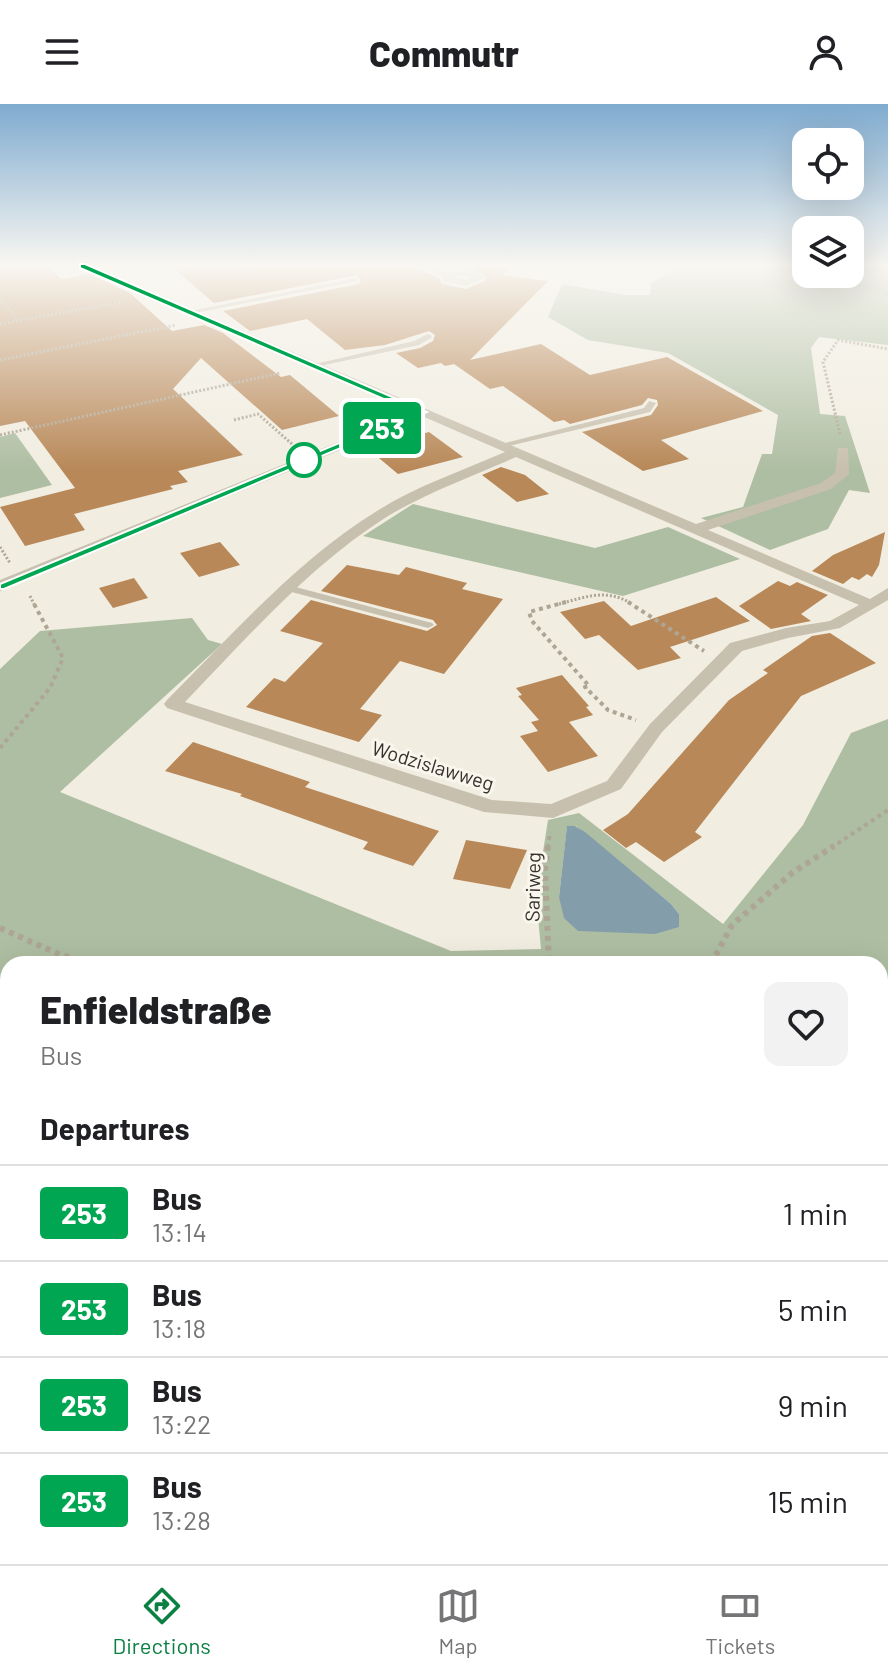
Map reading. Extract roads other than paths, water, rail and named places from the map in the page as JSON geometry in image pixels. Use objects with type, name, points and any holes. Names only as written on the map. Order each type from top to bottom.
[{"type":"street","points":[[242,334],[872,605]]},
{"type":"street","points":[[0,586],[422,412]]},
{"type":"street","name":"Wodzislawweg","points":[[508,449],[385,512],[353,533],[288,588],[173,704],[491,807],[553,811],[614,785],[656,728],[736,647],[786,633],[834,625],[888,593]]},
{"type":"street","points":[[696,529],[826,486],[842,474],[843,451]]},
{"type":"lane","points":[[315,365],[416,343],[428,336]]},
{"type":"lane","points":[[508,449],[647,410],[652,403]]},
{"type":"lane","points":[[288,588],[428,625]]},
{"type":"water","points":[[567,826],[575,826],[585,832],[671,904],[679,914],[679,927],[655,934],[578,931],[564,918],[559,897]]}]
